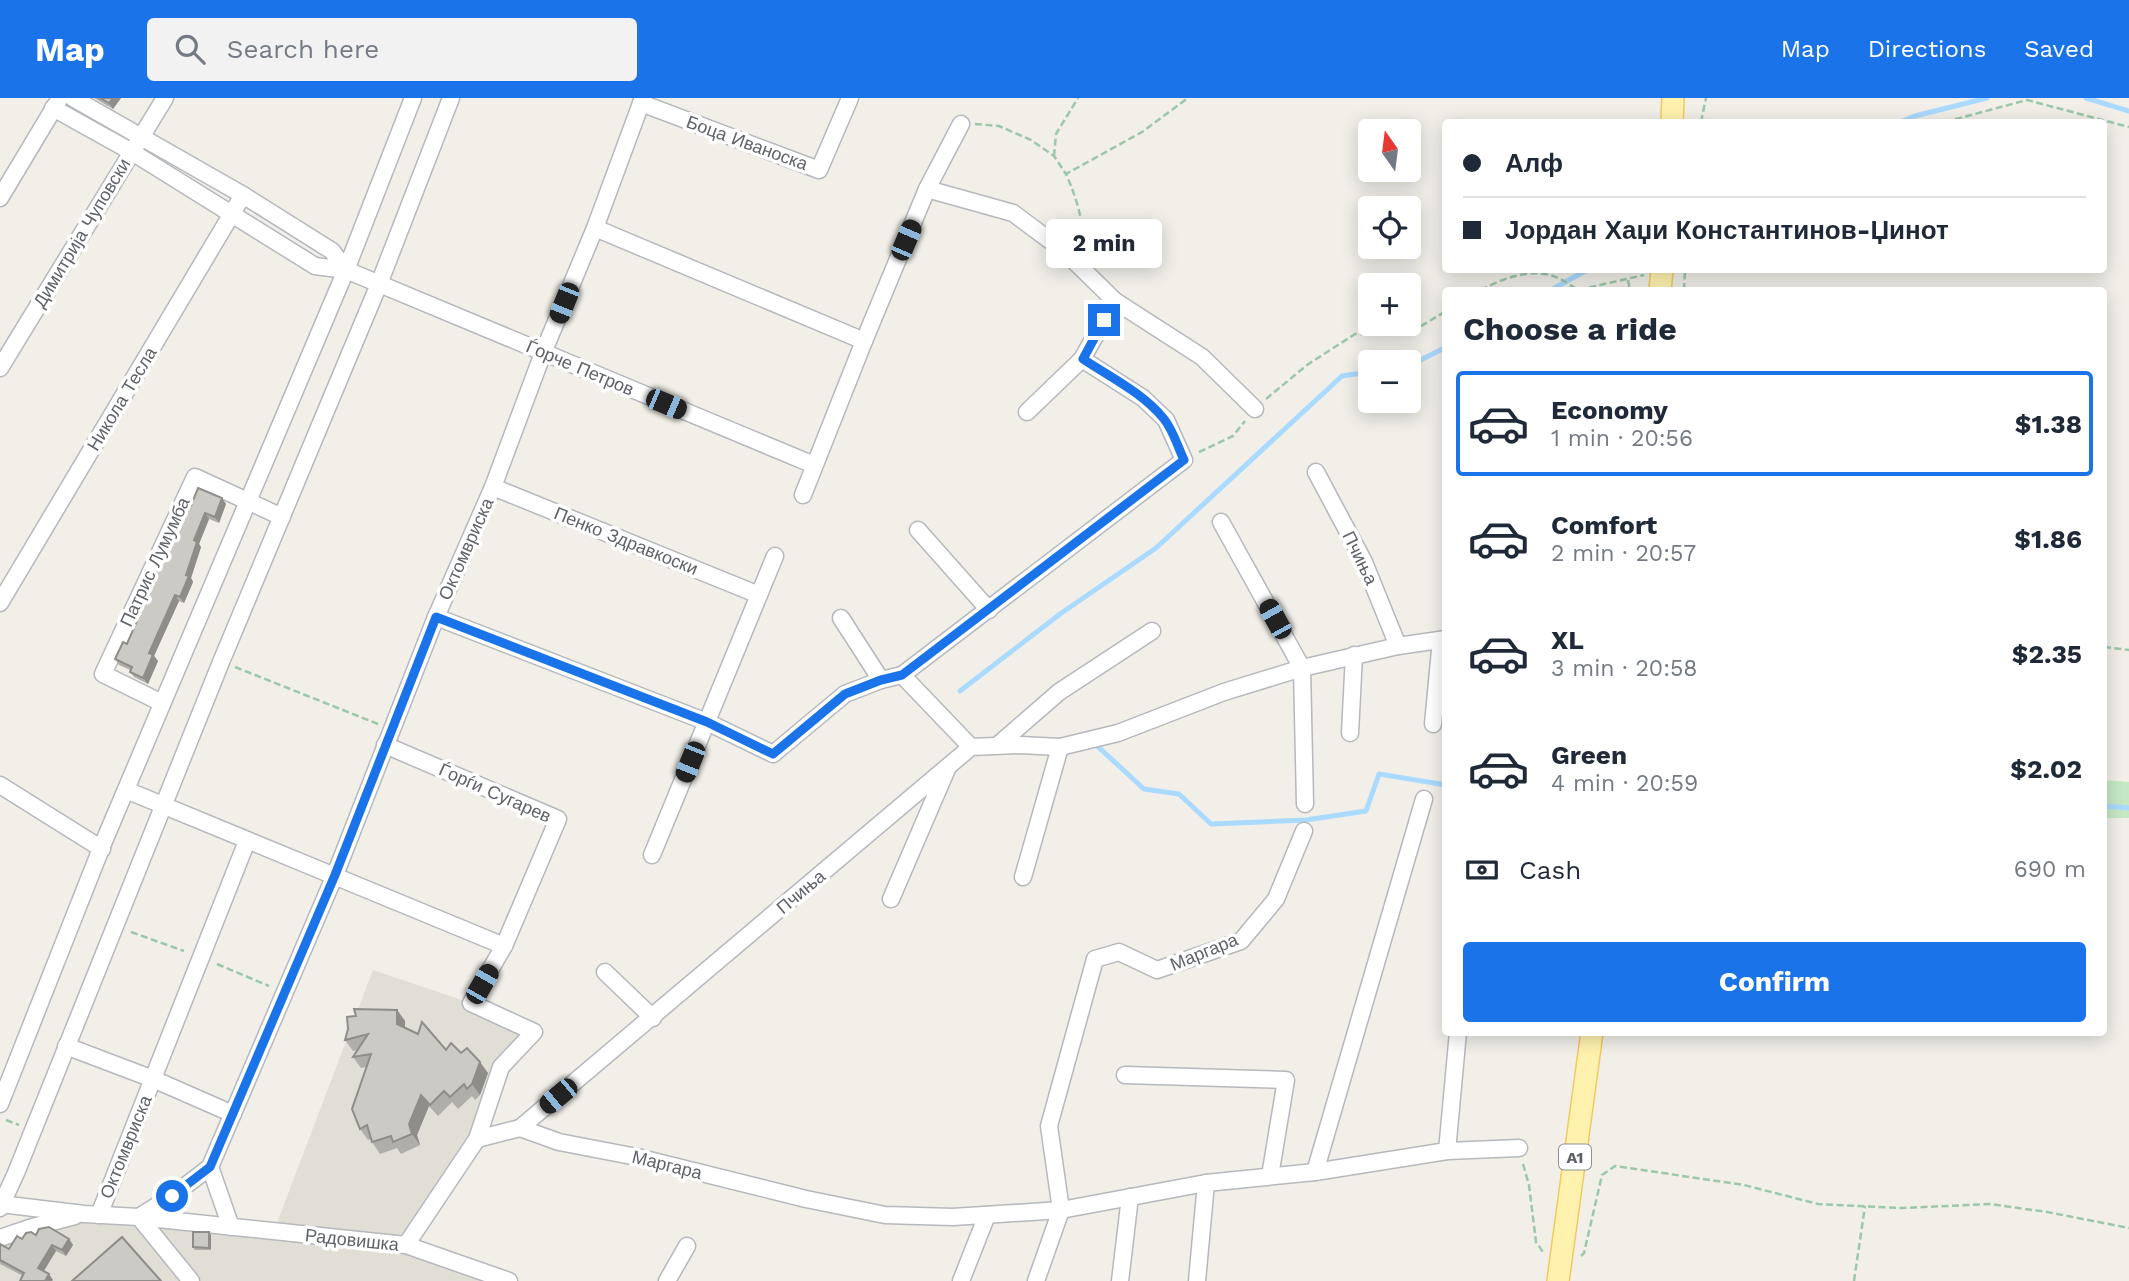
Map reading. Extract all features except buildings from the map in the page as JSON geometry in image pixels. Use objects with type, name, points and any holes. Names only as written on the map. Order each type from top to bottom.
[{"type":"main road","points":[[1671,119],[1673,98]]},
{"type":"main road","name":"A1","points":[[1558,1279],[1591,1036]]},
{"type":"street","name":"Ѓорче Петров","points":[[73,98],[243,195],[332,251],[346,270]]},
{"type":"street","name":"Димитрија Чуповски","points":[[0,368],[165,98]]},
{"type":"street","points":[[0,1104],[4,1083],[346,270],[413,98]]},
{"type":"street","points":[[1,1205],[221,662],[379,284],[451,98]]},
{"type":"street","name":"Боца Иваноска","points":[[642,101],[819,170],[850,98]]},
{"type":"street","name":"Октомвриска","points":[[1,1205],[139,1217],[210,1167],[335,875],[436,617],[493,488],[642,101]]},
{"type":"street","name":"Ѓорче Петров","points":[[57,103],[315,266],[346,270],[814,465]]},
{"type":"street","points":[[0,198],[57,103]]},
{"type":"street","points":[[803,495],[927,189],[961,124]]},
{"type":"street","points":[[927,189],[1013,212],[1064,251],[1115,301],[1202,357],[1255,409]]},
{"type":"street","name":"Никола Тесла","points":[[0,603],[243,195]]},
{"type":"street","points":[[595,228],[864,341]]},
{"type":"street","points":[[1027,412],[1083,359],[1115,301]]},
{"type":"street","points":[[436,617],[707,722],[773,754],[845,694],[902,675],[1184,460],[1166,421],[1143,398],[1083,359]]},
{"type":"street","name":"Пчиња","points":[[1316,472],[1364,562],[1398,646]]},
{"type":"street","name":"Патрис Лумумба","points":[[162,703],[103,674],[195,477],[282,517]]},
{"type":"street","name":"Пенко Здравкоски","points":[[493,488],[759,595]]},
{"type":"street","points":[[1221,522],[1301,668],[1305,804]]},
{"type":"street","points":[[918,530],[989,610]]},
{"type":"street","points":[[652,855],[775,556]]},
{"type":"street","points":[[841,618],[881,680]]},
{"type":"street","points":[[998,746],[1059,692],[1153,631]]},
{"type":"street","points":[[902,675],[971,747],[1060,747],[1118,733],[1224,692],[1301,668],[1354,655],[1442,639]]},
{"type":"street","points":[[1433,724],[1442,648]]},
{"type":"street","points":[[1350,733],[1354,655]]},
{"type":"street","name":"Ѓорѓи Сугарев","points":[[385,745],[558,819],[504,946],[471,1003],[534,1032],[501,1067],[477,1139]]},
{"type":"street","name":"Пчиња","points":[[520,1128],[971,747]]},
{"type":"street","points":[[1023,877],[1060,747]]},
{"type":"street","name":"Пчиња","points":[[891,899],[949,766]]},
{"type":"street","points":[[0,785],[102,849]]},
{"type":"street","points":[[125,790],[504,946]]},
{"type":"street","points":[[1315,1172],[1424,799]]},
{"type":"street","name":"Маргара","points":[[1036,1281],[1061,1210],[1049,1126],[1095,959],[1119,952],[1157,970],[1241,940],[1276,899],[1304,831]]},
{"type":"street","name":"Октомвриска","points":[[91,1214],[153,1079],[247,841]]},
{"type":"street","points":[[605,972],[653,1018]]},
{"type":"street","points":[[1447,1151],[1458,1036]]},
{"type":"street","name":"Октомвриска","points":[[66,1046],[153,1079],[233,1114]]},
{"type":"street","points":[[1125,1075],[1286,1080],[1270,1176]]},
{"type":"street","points":[[406,1245],[477,1139],[520,1128]]},
{"type":"street","name":"Маргара","points":[[520,1128],[559,1142],[637,1157],[806,1199],[885,1215],[953,1217],[1061,1210],[1206,1183],[1315,1172],[1447,1151],[1519,1148]]},
{"type":"street","points":[[210,1167],[231,1227]]},
{"type":"street","points":[[1197,1281],[1206,1183]]},
{"type":"street","points":[[1120,1281],[1130,1197]]},
{"type":"street","name":"Октомвриска","points":[[0,1238],[29,1228],[91,1214]]},
{"type":"street","points":[[961,1281],[987,1214]]},
{"type":"street","points":[[139,1217],[191,1281]]},
{"type":"street","name":"Радовишка","points":[[139,1217],[406,1245],[509,1281]]},
{"type":"street","points":[[667,1281],[687,1246]]},
{"type":"path","points":[[1055,156],[1056,134],[1078,98]]},
{"type":"path","points":[[1066,174],[1142,132],[1188,98]]},
{"type":"path","points":[[1702,119],[1706,98]]},
{"type":"path","points":[[1956,119],[2027,100],[2099,119]]},
{"type":"path","points":[[2107,121],[2129,127]]},
{"type":"path","points":[[961,124],[999,126],[1031,140],[1055,156],[1077,200],[1083,223],[1088,275]]},
{"type":"path","points":[[1486,287],[1522,274],[1552,275],[1573,287]]},
{"type":"path","points":[[1593,287],[1628,280],[1629,287]]},
{"type":"path","points":[[1184,460],[1233,436],[1255,409],[1307,365],[1355,334],[1408,334],[1442,314]]},
{"type":"path","points":[[2107,647],[2129,650]]},
{"type":"path","points":[[221,662],[391,729]]},
{"type":"path","points":[[0,1117],[32,1130]]},
{"type":"path","points":[[1519,1148],[1529,1185],[1536,1242],[1558,1279],[1584,1253],[1602,1175],[1615,1166],[1744,1185],[1818,1204],[1902,1208],[1990,1204],[2129,1228]]},
{"type":"path","points":[[1854,1281],[1865,1206]]},
{"type":"shaded area","points":[[373,970],[471,1003],[534,1032],[501,1067],[477,1139],[406,1245],[485,1281],[0,1281],[0,1238],[84,1214],[274,1231]]},
{"type":"green space","points":[[2107,780],[2129,782],[2129,818],[2107,818]]},
{"type":"waterway","points":[[1908,119],[1987,98]]},
{"type":"waterway","points":[[2086,98],[2129,111]]},
{"type":"waterway","points":[[1556,287],[1582,273]]},
{"type":"waterway","points":[[1421,360],[1442,349]]},
{"type":"waterway","points":[[960,691],[1060,614],[1156,548],[1342,376],[1358,374]]},
{"type":"waterway","points":[[1094,743],[1144,789],[1179,794],[1211,824],[1306,820],[1366,811],[1379,774],[1442,784]]},
{"type":"waterway","points":[[2107,806],[2129,808]]},
{"type":"route","points":[[172,1196],[210,1167],[335,875],[436,617],[707,722],[773,754],[845,694],[902,675],[1184,460],[1166,421],[1143,398],[1083,359],[1104,320]]}]
